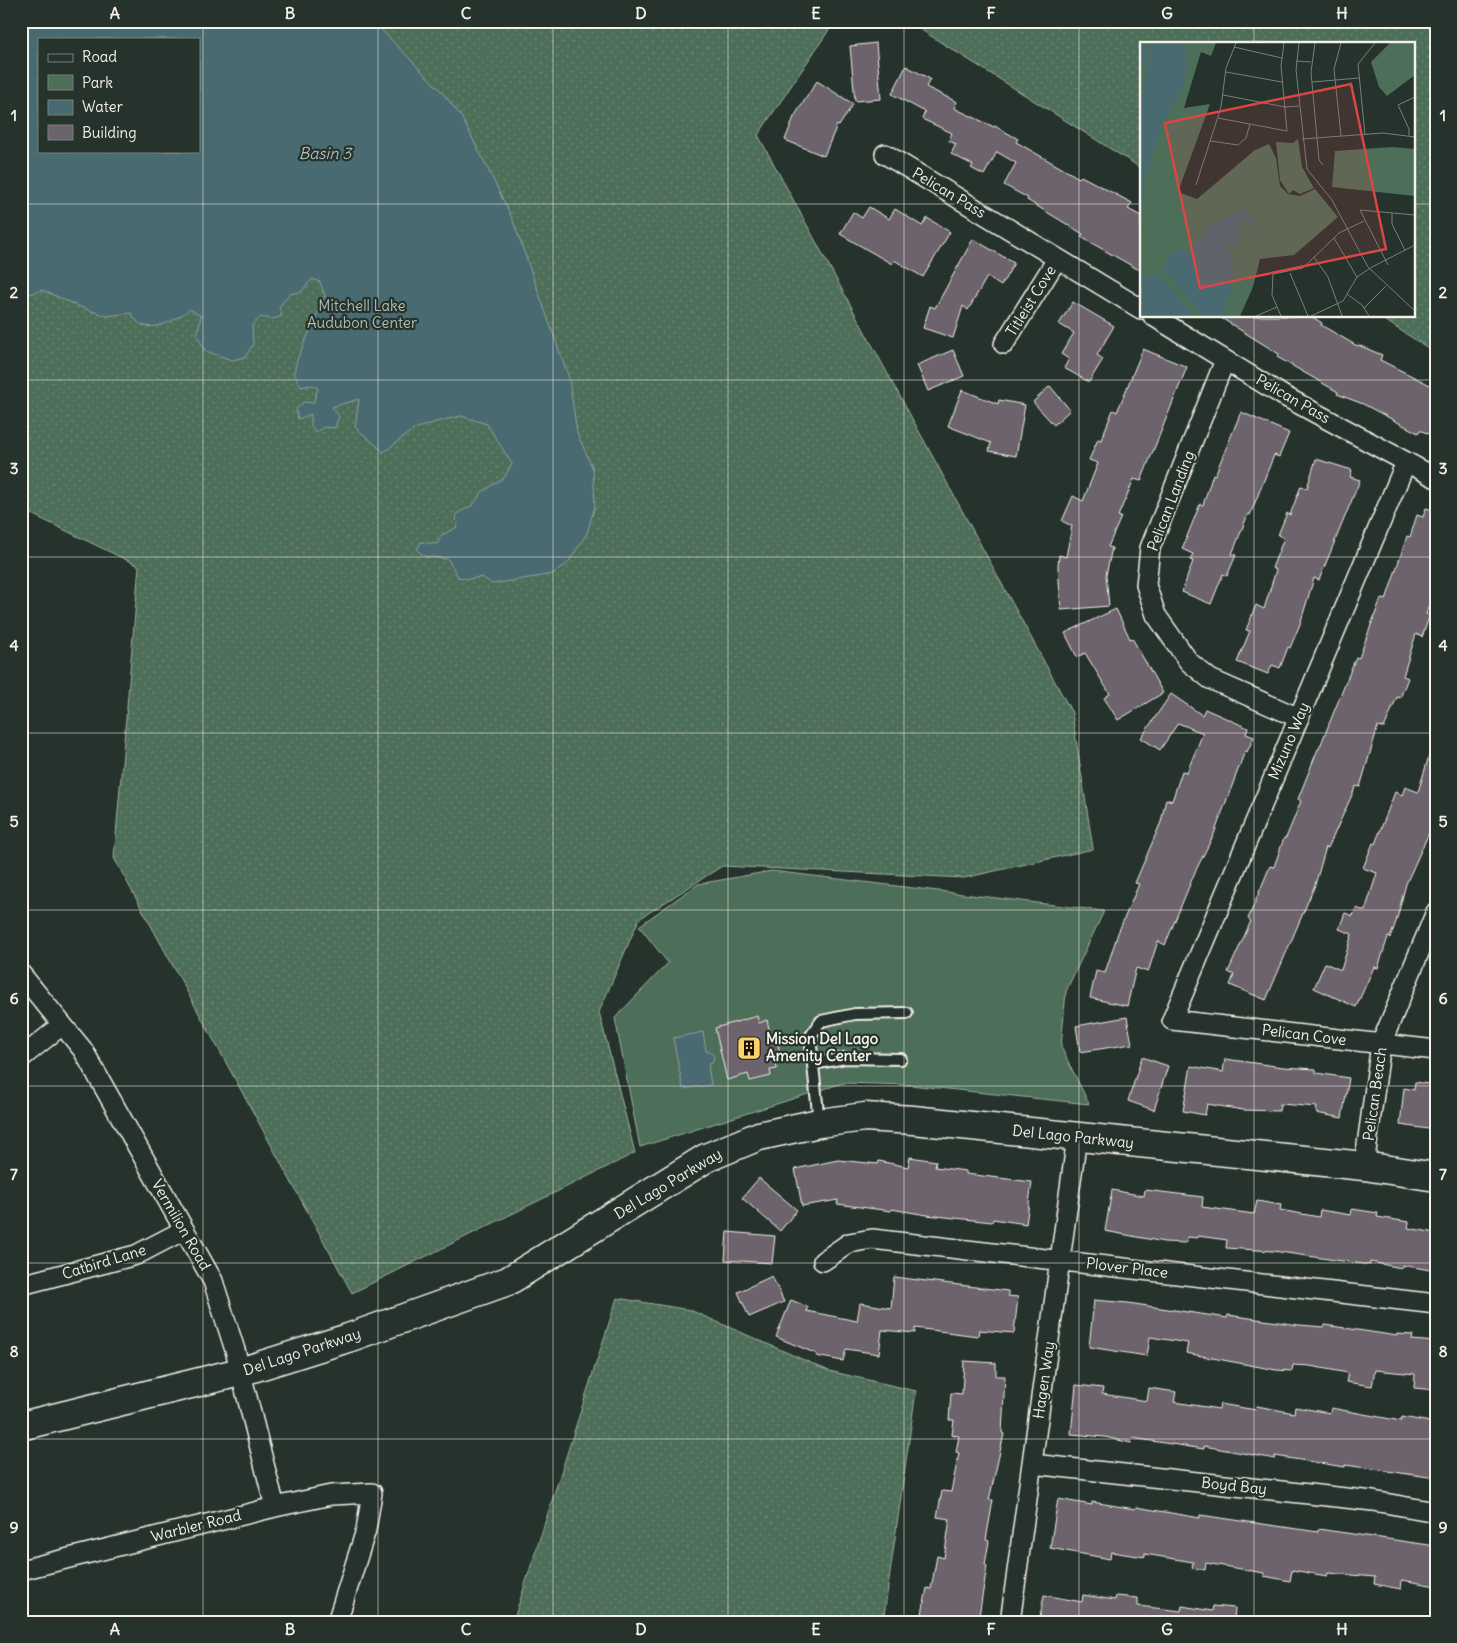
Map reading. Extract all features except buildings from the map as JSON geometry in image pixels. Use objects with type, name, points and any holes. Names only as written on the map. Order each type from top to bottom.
[{"type":"street","name":"Pelican Pass","points":[[885,154],[1140,308]]},
{"type":"street","name":"Titleist Cove","points":[[1004,344],[1057,258]]},
{"type":"street","name":"Pelican Pass","points":[[1156,318],[1284,396],[1436,478]]},
{"type":"street","name":"Pelican Landing","points":[[1225,360],[1150,548],[1146,585],[1156,615],[1189,662],[1210,679],[1299,718]]},
{"type":"street","name":"Mizuno Way","points":[[1172,1020],[1406,462]]},
{"type":"street","name":"Pelican Beach","points":[[1364,1166],[1381,1044],[1436,912]]},
{"type":"street","name":"Vermilion Road","points":[[21,974],[83,1050],[213,1280],[240,1372],[275,1506]]},
{"type":"street","name":"Pelican Cove","points":[[1172,1020],[1436,1050]]},
{"type":"street","points":[[21,1058],[62,1025]]},
{"type":"street","name":"Del Lago Parkway","points":[[21,1426],[240,1372],[348,1338],[508,1281],[706,1158],[759,1136],[820,1123],[865,1117],[913,1120],[1364,1166],[1436,1177]]},
{"type":"street","name":"Hagen Way","points":[[1010,1622],[1077,1137]]},
{"type":"street","name":"Catbird Lane","points":[[21,1285],[136,1255],[184,1230]]},
{"type":"street","name":"Plover Place","points":[[824,1261],[849,1243],[872,1239],[1436,1304]]},
{"type":"street","name":"Boyd Bay","points":[[1032,1464],[1374,1501],[1436,1512]]},
{"type":"street","name":"Warbler Road","points":[[21,1570],[275,1506],[331,1495],[372,1493],[366,1530],[337,1622]]},
{"type":"lane","points":[[820,1123],[810,1037],[821,1020],[855,1014],[907,1013]]},
{"type":"lane","points":[[813,1064],[846,1058],[902,1059]]},
{"type":"green space","name":"Mitchell Lake Audubon Center","points":[[21,21],[835,21],[758,135],[1072,713],[1093,849],[964,878],[722,866],[639,919],[599,1012],[635,1153],[352,1293],[114,858],[139,566],[21,509]]},
{"type":"green space","points":[[907,21],[1436,21],[1436,353],[1381,318],[1414,318],[1414,42],[1140,42],[1140,167]]},
{"type":"green space","points":[[772,871],[1104,911],[1066,991],[1061,1047],[1089,1104],[910,1085],[843,1083],[640,1147],[615,1018],[668,963],[639,926],[698,884]]},
{"type":"green space","points":[[617,1298],[690,1310],[829,1371],[916,1391],[883,1622],[513,1622]]},
{"type":"water","name":"Basin 3","points":[[21,21],[373,21],[441,91],[461,116],[512,218],[569,378],[577,433],[593,469],[595,506],[587,533],[568,563],[553,574],[492,584],[482,577],[468,579],[458,577],[448,559],[424,556],[417,550],[421,542],[437,544],[442,535],[457,527],[456,514],[473,505],[482,492],[504,478],[512,464],[487,424],[461,416],[414,429],[384,452],[355,427],[359,399],[332,407],[339,416],[335,428],[324,427],[316,432],[311,426],[311,414],[298,419],[296,409],[304,402],[313,403],[318,388],[312,385],[301,387],[294,373],[297,360],[325,296],[320,282],[312,279],[301,292],[289,294],[279,307],[282,316],[272,319],[261,317],[252,325],[253,345],[245,357],[232,360],[205,351],[197,335],[201,316],[190,309],[167,323],[150,327],[136,321],[131,313],[107,316],[80,307],[42,290],[30,294],[21,288]]},
{"type":"water","points":[[703,1032],[706,1051],[712,1053],[714,1057],[712,1063],[708,1065],[711,1085],[683,1089],[673,1038]]},
{"type":"place","name":"Mission Del Lago Amenity Center","points":[[749,1048]]}]
